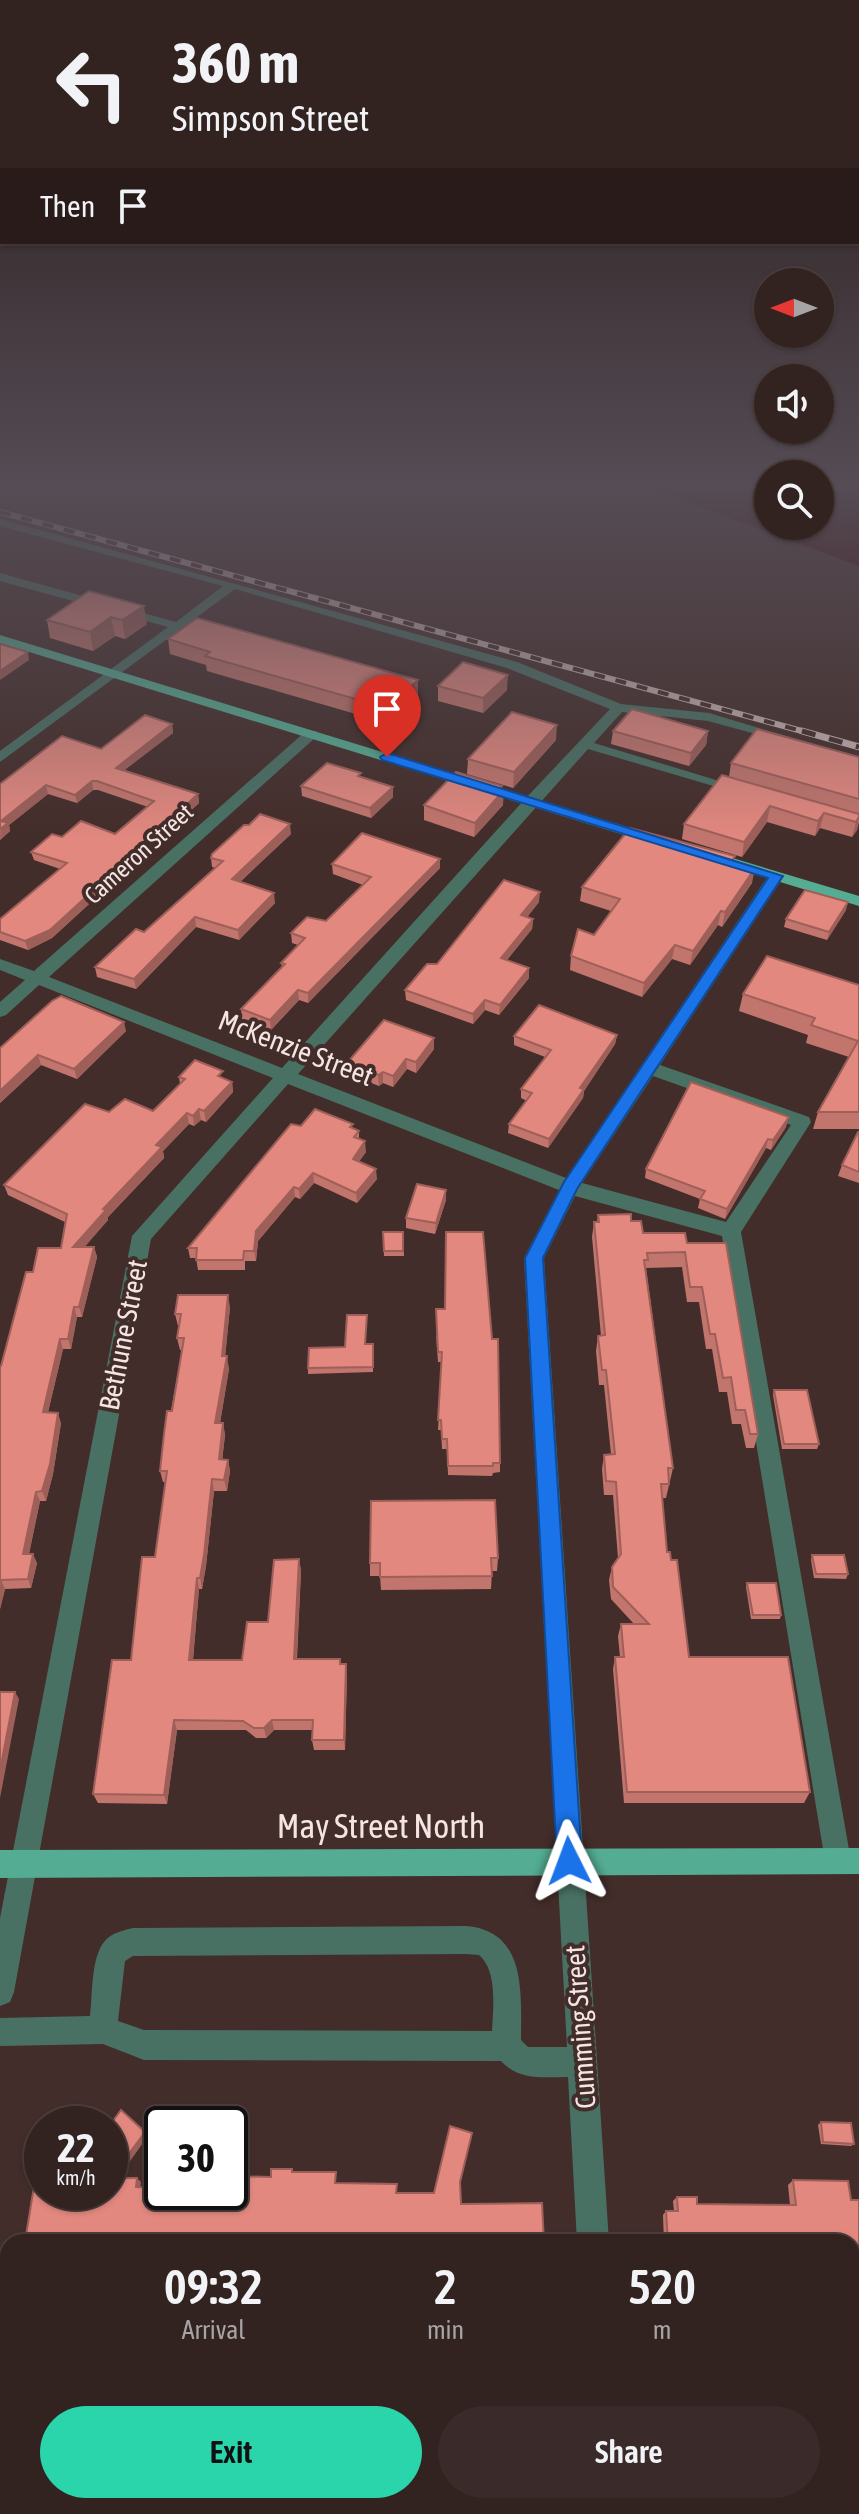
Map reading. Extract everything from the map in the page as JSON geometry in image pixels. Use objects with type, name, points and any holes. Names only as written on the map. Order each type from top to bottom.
[{"type":"main road","points":[[0,639],[664,842]]},
{"type":"main road","points":[[709,856],[859,901]]},
{"type":"main road","name":"May Street North","points":[[11,1864],[848,1861]]},
{"type":"street","points":[[102,605],[177,626]]},
{"type":"street","points":[[0,758],[205,605]]},
{"type":"street","points":[[304,605],[512,665],[619,708],[709,717],[801,742]]},
{"type":"street","name":"Bethune Street","points":[[0,1992],[11,1864],[142,1236],[530,802],[619,708]]},
{"type":"street","name":"Cameron Street","points":[[0,1011],[311,734]]},
{"type":"street","points":[[584,744],[760,795]]},
{"type":"street","name":"Cumming Street","points":[[593,2234],[534,1258],[570,1187],[776,876]]},
{"type":"street","name":"McKenzie Street","points":[[0,964],[286,1073],[570,1187],[731,1231]]},
{"type":"street","points":[[650,1068],[802,1122],[731,1231],[848,1861]]},
{"type":"street","points":[[103,2030],[112,1954],[120,1946],[133,1942],[466,1940],[485,1942],[497,1954],[505,1972],[507,2046],[522,2062],[582,2062]]},
{"type":"street","points":[[0,2032],[103,2030],[144,2045],[507,2046]]},
{"type":"building","points":[[68,605],[144,606],[122,620],[111,617],[90,632],[47,620]]},
{"type":"building","points":[[197,618],[418,680],[391,704],[377,700],[373,704],[205,656],[210,652],[168,639]]},
{"type":"building","points":[[0,644],[28,652],[0,671]]},
{"type":"building","points":[[463,662],[508,675],[483,698],[438,686]]},
{"type":"building","points":[[632,709],[708,731],[691,753],[613,731]]},
{"type":"building","points":[[512,712],[557,725],[514,772],[468,759]]},
{"type":"building","points":[[145,715],[172,724],[116,768],[198,794],[50,930],[25,941],[0,932],[0,919],[67,863],[31,852],[52,834],[62,837],[81,821],[115,834],[154,801],[97,781],[92,781],[75,795],[46,785],[1,821],[8,823],[0,829],[0,784],[62,736],[101,749]]},
{"type":"building","points":[[757,729],[859,757],[859,799],[731,763]]},
{"type":"building","points":[[327,763],[393,787],[370,808],[301,786]]},
{"type":"building","points":[[456,772],[502,786],[499,789],[504,790],[475,823],[424,805]]},
{"type":"building","points":[[722,775],[859,814],[859,817],[856,822],[824,813],[818,821],[770,806],[744,842],[684,824]]},
{"type":"building","points":[[260,814],[290,824],[232,879],[274,893],[238,930],[195,917],[134,979],[95,967],[136,929],[144,932],[223,861],[211,858],[212,854]]},
{"type":"building","points":[[630,828],[735,856],[731,862],[755,868],[693,951],[675,945],[644,983],[571,956],[578,929],[594,935],[620,899],[582,887]]},
{"type":"building","points":[[362,833],[440,859],[308,993],[298,990],[270,1020],[241,1009],[285,964],[281,963],[305,938],[291,933],[307,917],[326,921],[371,877],[332,864]]},
{"type":"building","points":[[504,880],[540,892],[521,915],[533,919],[501,958],[529,968],[500,1005],[485,1000],[473,1014],[405,990],[427,964],[437,964]]},
{"type":"building","points":[[805,890],[848,902],[829,932],[786,919]]},
{"type":"building","points":[[767,956],[859,985],[859,1112],[818,1112],[858,1041],[811,1025],[815,1018],[743,994]]},
{"type":"building","points":[[61,996],[124,1022],[74,1069],[38,1055],[0,1091],[0,1048]]},
{"type":"building","points":[[539,1005],[617,1035],[549,1139],[509,1124],[532,1093],[521,1089],[551,1050],[514,1036]]},
{"type":"building","points":[[384,1020],[434,1038],[416,1062],[406,1059],[393,1076],[383,1072],[378,1075],[347,1063]]},
{"type":"building","points":[[195,1060],[223,1071],[218,1076],[232,1082],[204,1111],[199,1109],[193,1116],[187,1113],[156,1145],[162,1147],[103,1209],[106,1210],[73,1247],[94,1247],[79,1307],[74,1307],[68,1339],[60,1339],[43,1412],[58,1413],[50,1464],[42,1491],[36,1492],[23,1554],[33,1554],[28,1579],[0,1582],[0,1366],[26,1272],[33,1272],[38,1248],[61,1248],[67,1214],[4,1185],[85,1104],[109,1112],[125,1099],[153,1111],[185,1079],[179,1077]]},
{"type":"building","points":[[691,1082],[789,1117],[773,1140],[768,1139],[727,1209],[700,1199],[705,1191],[646,1169]]},
{"type":"building","points":[[315,1109],[353,1124],[350,1127],[359,1131],[354,1137],[365,1141],[353,1159],[376,1169],[356,1193],[313,1173],[299,1189],[294,1187],[256,1231],[254,1251],[244,1251],[243,1260],[196,1260],[197,1248],[188,1248],[291,1124],[301,1126]]},
{"type":"building","points":[[859,1132],[859,1172],[842,1165]]},
{"type":"building","points":[[417,1184],[446,1190],[436,1223],[406,1218]]},
{"type":"building","points":[[631,1214],[631,1221],[641,1221],[643,1233],[685,1233],[687,1243],[726,1243],[758,1434],[750,1434],[745,1410],[736,1410],[731,1377],[723,1378],[715,1334],[710,1334],[702,1287],[690,1287],[685,1252],[647,1253],[648,1260],[644,1260],[673,1468],[668,1468],[669,1484],[661,1484],[667,1552],[670,1552],[671,1560],[677,1560],[689,1657],[788,1657],[810,1792],[627,1792],[615,1657],[624,1657],[621,1624],[649,1624],[613,1587],[612,1567],[621,1554],[616,1482],[606,1481],[604,1455],[615,1454],[606,1370],[602,1370],[598,1336],[605,1335],[594,1222],[599,1222],[598,1215]]},
{"type":"building","points":[[383,1232],[403,1232],[403,1251],[384,1251]]},
{"type":"building","points":[[446,1232],[483,1232],[492,1339],[498,1339],[500,1463],[493,1463],[493,1466],[448,1466],[447,1439],[442,1439],[441,1420],[438,1420],[442,1352],[438,1352],[436,1309],[445,1309]]},
{"type":"building","points":[[178,1295],[228,1295],[222,1356],[227,1356],[215,1423],[223,1423],[219,1459],[228,1460],[224,1480],[212,1479],[204,1555],[200,1578],[197,1578],[189,1660],[242,1660],[247,1622],[268,1622],[274,1560],[299,1559],[294,1659],[340,1659],[340,1664],[346,1664],[344,1740],[312,1740],[313,1720],[272,1720],[264,1728],[254,1728],[243,1721],[174,1720],[164,1795],[93,1794],[112,1660],[131,1660],[142,1557],[155,1557],[167,1471],[160,1471],[167,1411],[172,1411],[184,1338],[177,1338],[181,1314],[175,1314]]},
{"type":"building","points":[[347,1315],[367,1315],[365,1344],[373,1344],[373,1367],[308,1368],[309,1348],[345,1347]]},
{"type":"building","points":[[774,1390],[807,1390],[819,1444],[784,1444]]},
{"type":"building","points":[[495,1500],[498,1558],[491,1558],[492,1576],[380,1577],[380,1563],[370,1563],[371,1501]]},
{"type":"building","points":[[812,1555],[844,1555],[848,1574],[816,1574]]},
{"type":"building","points":[[747,1583],[776,1583],[781,1615],[753,1615]]},
{"type":"building","points":[[0,1692],[15,1692],[0,1770]]},
{"type":"building","points":[[128,2116],[144,2133],[128,2155]]},
{"type":"building","points":[[821,2122],[851,2123],[854,2144],[823,2142]]},
{"type":"building","points":[[450,2126],[472,2133],[460,2182],[461,2204],[542,2203],[544,2234],[26,2234],[30,2210],[128,2210],[128,2178],[137,2178],[136,2187],[144,2187],[144,2210],[248,2210],[248,2176],[271,2177],[271,2169],[336,2172],[335,2183],[397,2184],[396,2193],[434,2193]]},
{"type":"building","points":[[793,2180],[848,2181],[851,2200],[859,2200],[859,2234],[667,2234],[666,2211],[678,2211],[677,2197],[697,2197],[697,2204],[796,2205]]},
{"type":"railway","points":[[342,605],[809,733]]},
{"type":"railway","points":[[802,731],[859,747]]},
{"type":"route","points":[[387,757],[776,876],[570,1187],[534,1258],[569,1861]]}]
